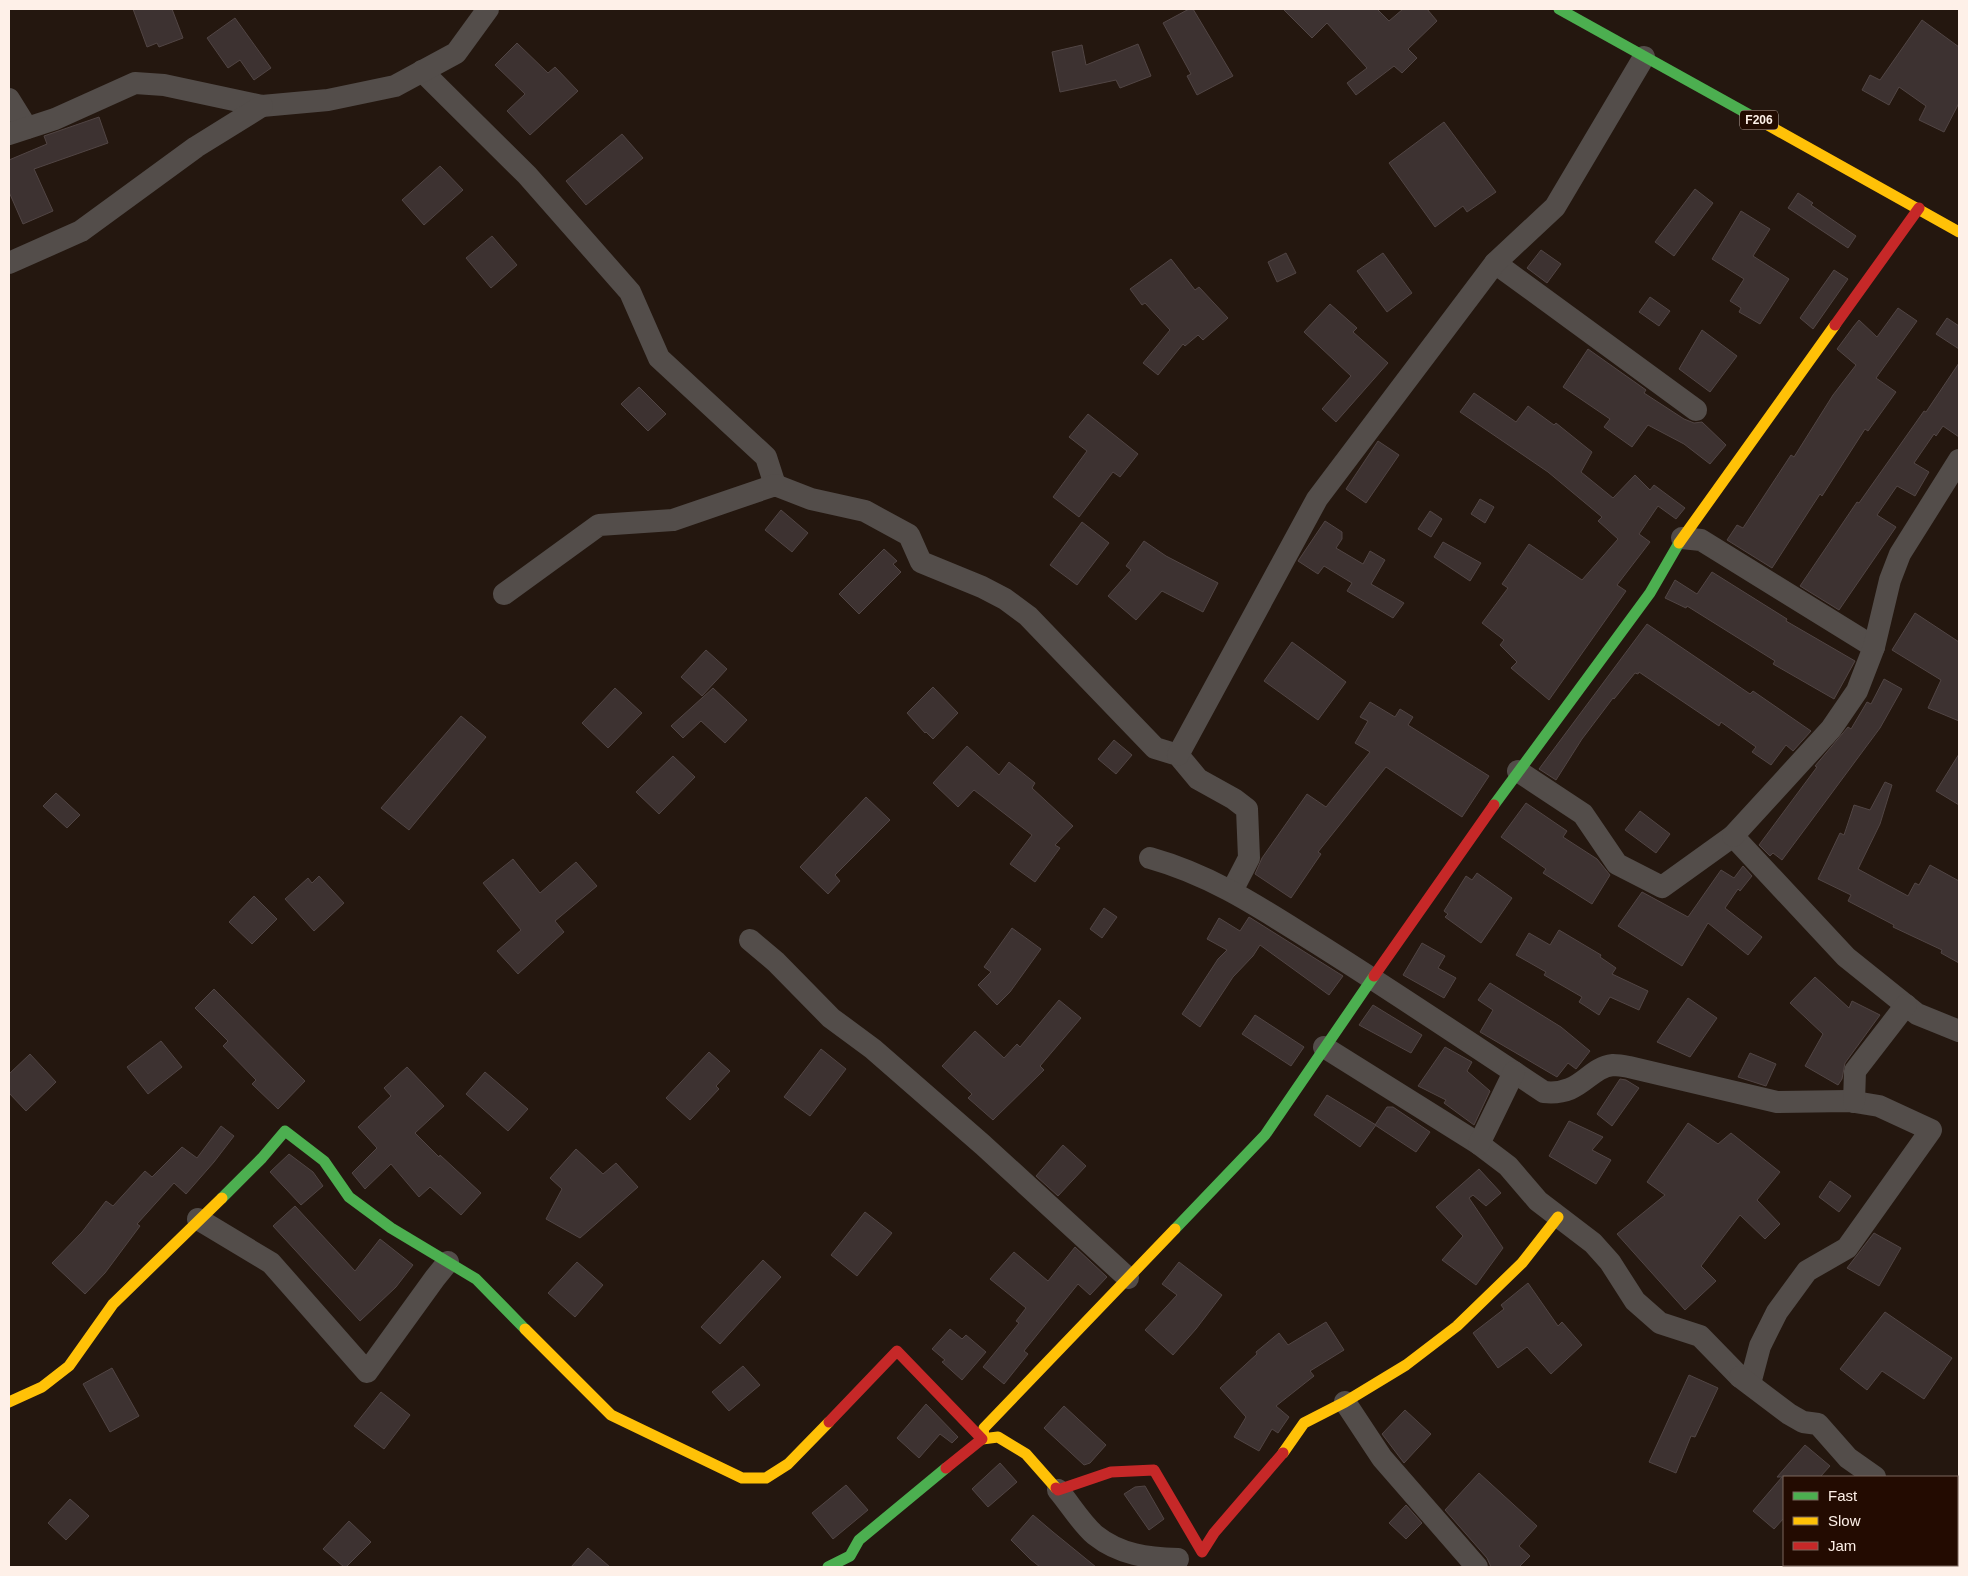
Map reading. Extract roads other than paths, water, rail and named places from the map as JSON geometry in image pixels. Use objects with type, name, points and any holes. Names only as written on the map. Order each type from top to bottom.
[{"type":"street","points":[[9,100],[18,131],[55,119],[134,83],[164,85],[262,106],[328,100],[394,86],[456,53],[488,9]]},
{"type":"street","name":"F206","points":[[1559,9],[1959,232]]},
{"type":"street","points":[[1178,755],[1317,499],[1495,263],[1555,207],[1644,57]]},
{"type":"street","points":[[422,71],[527,175],[630,292],[659,358],[766,457],[775,485]]},
{"type":"street","points":[[9,264],[81,231],[196,147],[262,106]]},
{"type":"street","points":[[982,1439],[984,1428],[1265,1136],[1324,1047],[1518,771],[1650,593],[1682,538],[1919,208]]},
{"type":"street","points":[[1495,263],[1696,410]]},
{"type":"street","points":[[1518,771],[1583,814],[1617,864],[1662,888],[1733,836],[1831,729],[1857,691],[1874,647],[1890,580],[1900,554],[1959,460]]},
{"type":"street","points":[[504,594],[599,525],[673,520],[775,485],[811,499],[865,511],[909,535],[921,562],[1005,599],[1028,616],[1155,748],[1178,755],[1198,779],[1248,809],[1249,858],[1232,891]]},
{"type":"street","points":[[1682,538],[1701,540],[1874,647]]},
{"type":"street","points":[[1733,836],[1846,957],[1917,1014],[1959,1031]]},
{"type":"street","points":[[1150,858],[1190,870],[1232,891],[1372,978],[1544,1092],[1555,1093],[1572,1090],[1600,1070],[1612,1065],[1629,1067],[1777,1102],[1854,1102],[1879,1106],[1931,1130],[1847,1248],[1807,1271],[1777,1312],[1760,1346],[1751,1380],[1740,1377]]},
{"type":"street","points":[[750,940],[776,962],[831,1018],[872,1049],[983,1146],[1128,1278]]},
{"type":"street","points":[[1854,1102],[1855,1070],[1906,1005]]},
{"type":"street","points":[[1324,1047],[1479,1144],[1508,1166],[1538,1201],[1593,1243],[1610,1262],[1635,1301],[1660,1323],[1700,1336],[1740,1377],[1789,1414],[1804,1422],[1818,1424],[1848,1458],[1874,1476]]},
{"type":"street","points":[[1479,1144],[1514,1072]]},
{"type":"street","points":[[9,1402],[42,1387],[69,1366],[113,1304],[262,1158],[285,1130],[324,1161],[349,1196],[391,1228],[476,1279],[611,1415],[742,1478],[766,1478],[788,1464],[897,1351],[982,1439]]},
{"type":"street","points":[[1058,1490],[1111,1472],[1154,1470],[1202,1552],[1214,1533],[1278,1460],[1304,1423],[1345,1402],[1406,1365],[1457,1326],[1522,1263],[1558,1217]]},
{"type":"street","points":[[198,1219],[271,1264],[367,1372],[434,1278],[448,1262]]},
{"type":"street","points":[[1345,1402],[1382,1458],[1477,1567]]},
{"type":"street","points":[[828,1567],[850,1556],[859,1540],[982,1439],[998,1437],[1026,1454],[1095,1534],[1127,1553],[1147,1558],[1178,1559],[1174,1567]]}]
